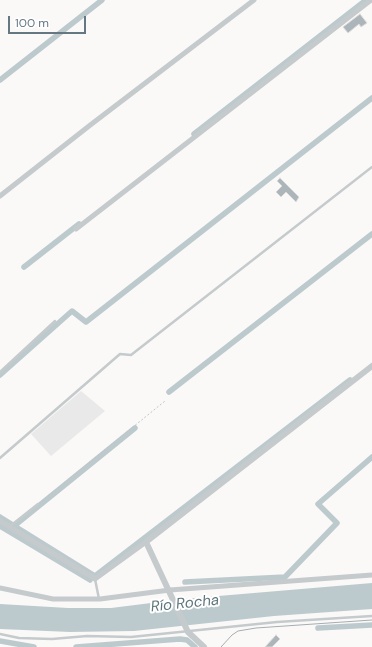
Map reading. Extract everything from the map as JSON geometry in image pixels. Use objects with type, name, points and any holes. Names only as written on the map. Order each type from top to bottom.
[{"type":"street","points":[[0,196],[254,0]]},
{"type":"street","points":[[76,229],[371,0]]},
{"type":"street","points":[[0,521],[95,580],[372,366]]},
{"type":"street","points":[[146,542],[171,592],[187,630],[204,647]]},
{"type":"street","points":[[0,588],[53,599],[100,599],[372,575]]},
{"type":"lane","points":[[0,458],[120,354],[131,355],[372,167]]},
{"type":"lane","points":[[0,372],[55,321]]},
{"type":"lane","points":[[9,527],[38,504]]},
{"type":"lane","points":[[95,580],[100,599]]},
{"type":"lane","points":[[0,634],[19,638],[52,639],[87,636],[131,637],[187,630],[277,622],[372,616]]},
{"type":"path","points":[[38,504],[166,400]]},
{"type":"shaded area","points":[[81,391],[105,411],[51,456],[31,434]]},
{"type":"water","name":"Río Rocha","points":[[372,583],[372,609],[274,616],[134,631],[70,632],[0,629],[0,604],[68,608],[111,608],[183,599]]},
{"type":"building","points":[[360,14],[367,23],[361,27],[359,24],[348,33],[343,27]]},
{"type":"building","points":[[280,178],[299,197],[296,202],[286,192],[281,197],[276,192],[282,186],[277,181]]},
{"type":"building","points":[[276,635],[280,639],[272,647],[265,647]]},
{"type":"waterway","points":[[0,80],[102,0]]},
{"type":"waterway","points":[[194,134],[366,0]]},
{"type":"waterway","points":[[0,375],[72,311],[86,322],[372,98]]},
{"type":"waterway","points":[[24,267],[79,224]]},
{"type":"waterway","points":[[169,392],[372,234]]},
{"type":"waterway","points":[[0,517],[95,576],[350,380]]},
{"type":"waterway","points":[[14,526],[135,428]]},
{"type":"waterway","points":[[185,582],[285,577],[337,523],[318,504],[372,457]]},
{"type":"waterway","points":[[0,526],[90,580]]},
{"type":"waterway","points":[[318,628],[372,625]]},
{"type":"waterway","points":[[76,647],[180,639],[187,640],[195,647]]},
{"type":"waterway","points":[[0,641],[34,647]]},
{"type":"tram line","points":[[221,647],[238,631],[256,628],[372,620]]}]
